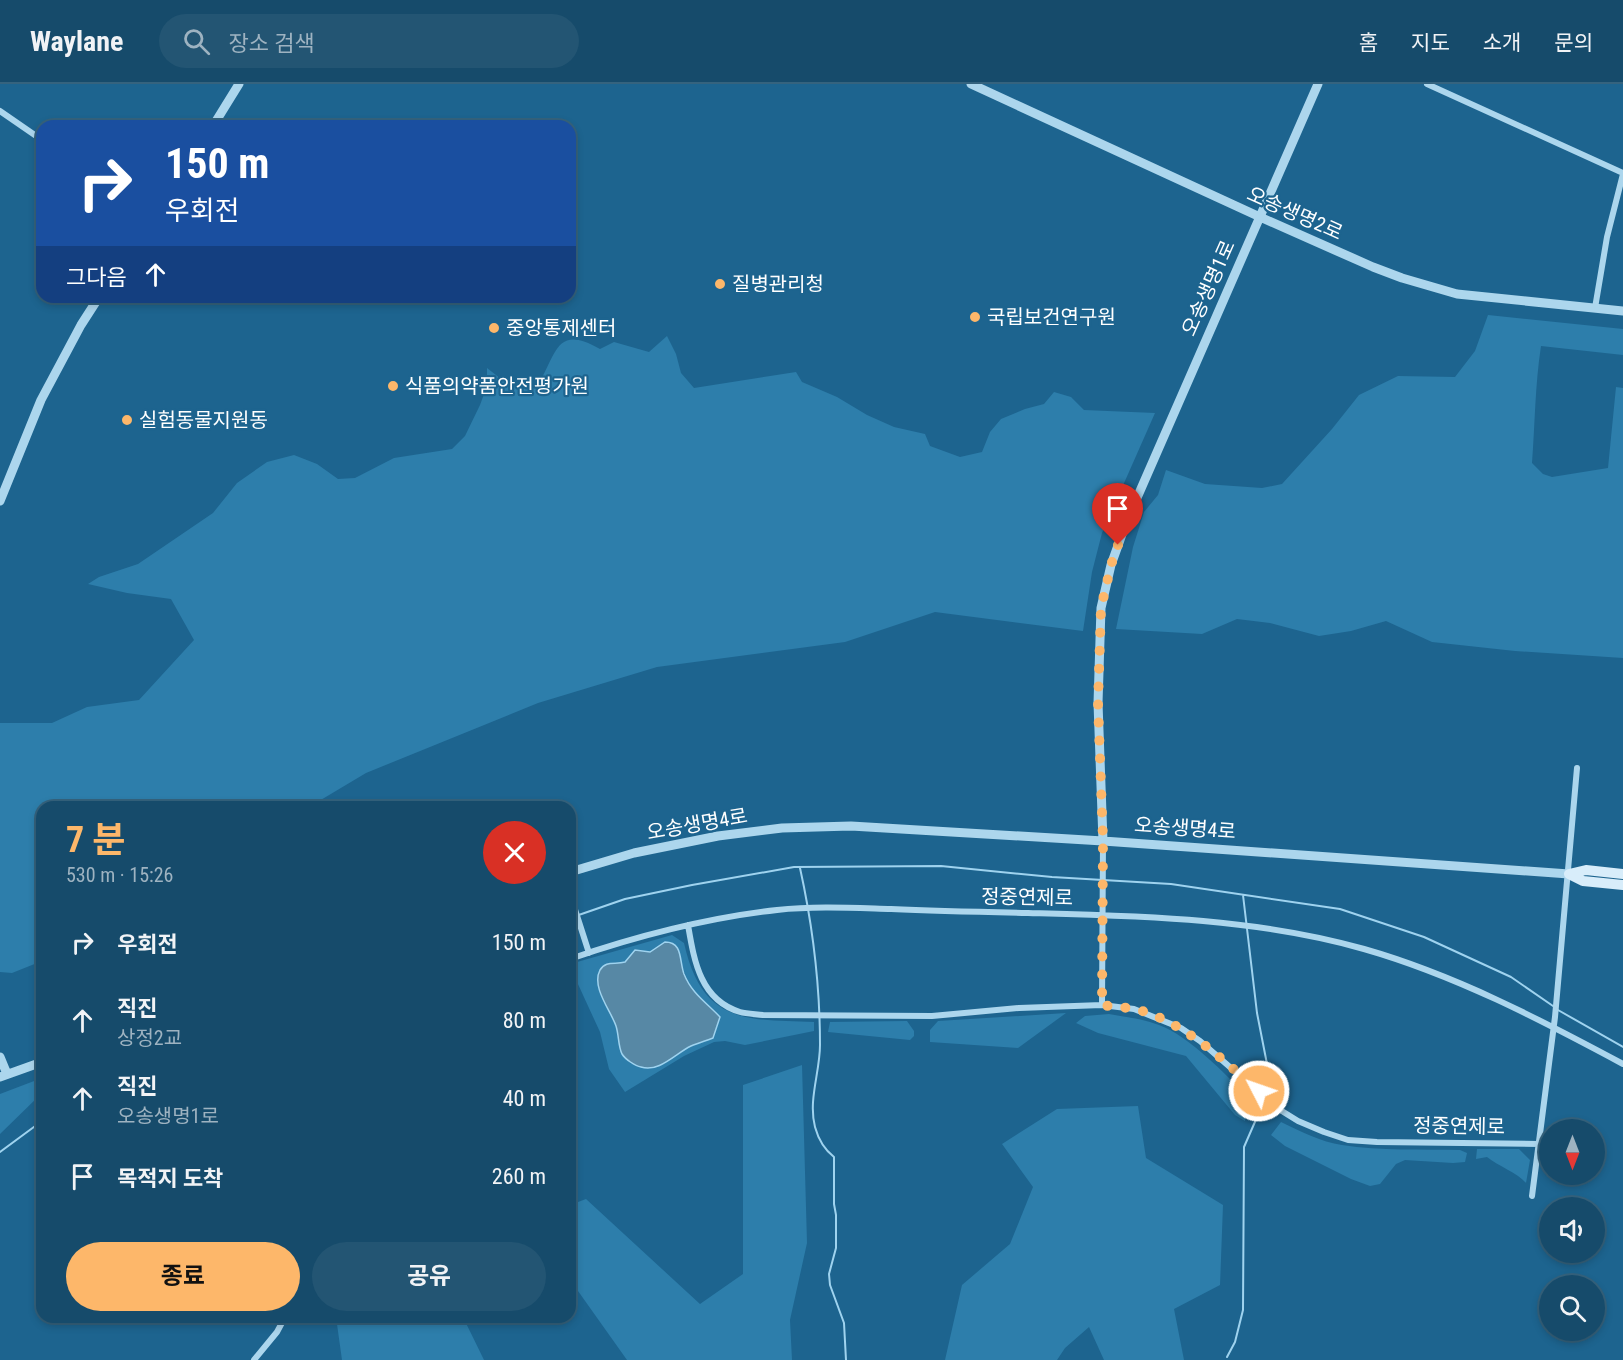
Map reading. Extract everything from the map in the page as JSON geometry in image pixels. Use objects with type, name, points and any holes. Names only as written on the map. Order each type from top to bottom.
[{"type":"main road","points":[[1569,874],[1586,870],[1623,874]]},
{"type":"main road","points":[[1569,874],[1583,881],[1623,885]]},
{"type":"street","points":[[217,120],[238,84]]},
{"type":"street","name":"오송생명2로","points":[[971,84],[1373,267],[1430,287],[1457,294],[1497,299],[1623,311]]},
{"type":"street","name":"오송생명1로","points":[[1133,507],[1318,84]]},
{"type":"street","points":[[1427,84],[1623,173],[1607,237],[1595,308]]},
{"type":"street","points":[[0,111],[36,136]]},
{"type":"street","points":[[0,501],[41,400],[95,303]]},
{"type":"street","points":[[576,956],[588,950],[688,925],[694,960],[700,977],[710,992],[723,1003],[739,1011],[763,1015],[932,1016],[1019,1008],[1102,1005],[1103,840],[1098,703],[1101,608],[1111,565],[1125,526]]},
{"type":"street","points":[[1542,1119],[1555,1017],[1577,768]]},
{"type":"street","name":"오송생명4로","points":[[576,870],[634,853],[718,836],[782,828],[851,826],[1103,840],[1569,874]]},
{"type":"street","name":"정중연제로","points":[[688,925],[723,918],[818,908],[1102,911],[1235,924],[1311,936],[1363,949],[1465,985],[1554,1027]]},
{"type":"street","points":[[576,913],[588,950]]},
{"type":"street","name":"정중연제로","points":[[1102,1005],[1134,1009],[1181,1028],[1298,1121],[1348,1140],[1539,1144]]},
{"type":"street","points":[[1554,1027],[1623,1064]]},
{"type":"street","points":[[0,1057],[3,1076],[36,1064]]},
{"type":"street","points":[[1532,1196],[1539,1144]]},
{"type":"street","points":[[254,1360],[282,1323]]},
{"type":"shaded area","points":[[1488,315],[1623,329],[1623,355],[1541,346],[1532,463],[1543,474],[1552,477],[1608,468],[1616,387],[1623,388],[1623,658],[1515,651],[1432,642],[1386,621],[1351,631],[1319,636],[1270,623],[1237,619],[1202,634],[1116,629],[1133,547],[1144,512],[1158,495],[1166,470],[1205,484],[1262,488],[1282,484],[1332,429],[1359,395],[1398,376],[1455,377],[1475,351]]},
{"type":"shaded area","points":[[667,336],[676,354],[681,373],[694,388],[796,372],[802,382],[837,397],[867,415],[894,427],[925,434],[930,446],[960,457],[982,452],[990,432],[1001,419],[1044,404],[1054,392],[1071,397],[1084,410],[1155,413],[1102,533],[1092,572],[1083,631],[935,612],[845,642],[657,667],[538,703],[366,773],[319,801],[36,801],[36,963],[12,973],[0,972],[0,723],[52,723],[87,707],[139,700],[194,640],[171,599],[127,593],[88,584],[99,577],[138,564],[213,513],[237,483],[267,462],[294,455],[317,464],[338,479],[355,478],[394,458],[452,449],[465,436],[480,405],[487,386],[487,368],[510,386],[520,383],[529,389],[538,385],[554,353],[566,341],[585,342],[600,349],[614,342],[649,352]]},
{"type":"shaded area","points":[[672,935],[684,943],[692,969],[702,989],[715,1003],[730,1012],[747,1017],[814,1022],[814,1031],[745,1045],[725,1041],[714,1042],[684,1056],[625,1092],[609,1069],[600,1032],[577,982],[576,962]],"holes":[[[656,948],[679,957],[692,988],[702,1001],[716,1012],[713,1038],[689,1047],[666,1062],[622,1053],[617,1028],[599,989],[608,963],[625,962],[635,950],[650,952]]]},
{"type":"shaded area","points":[[665,942],[678,948],[687,981],[695,993],[720,1017],[713,1038],[691,1046],[661,1065],[648,1068],[633,1064],[622,1054],[616,1026],[600,991],[598,977],[605,965],[625,962],[635,950],[650,952]]},
{"type":"shaded area","points":[[1066,1013],[1018,1048],[930,1042],[930,1030],[938,1021]]},
{"type":"shaded area","points":[[1109,1014],[1159,1025],[1195,1047],[1248,1096],[1245,1103],[1245,1121],[1235,1115],[1186,1056],[1098,1033],[1076,1023],[1085,1016]]},
{"type":"shaded area","points":[[907,1021],[914,1031],[914,1036],[910,1040],[828,1032],[830,1022]]},
{"type":"shaded area","points":[[802,1065],[807,1243],[790,1320],[792,1360],[627,1360],[578,1291],[576,1203],[586,1199],[700,1304],[743,1274],[743,1085]]},
{"type":"shaded area","points":[[36,1080],[36,1099],[0,1134],[0,1094]]},
{"type":"shaded area","points":[[1138,1106],[1146,1158],[1223,1205],[1220,1285],[1174,1309],[1184,1360],[1104,1360],[1089,1327],[1065,1348],[1057,1360],[945,1360],[962,1285],[1010,1244],[1033,1187],[1002,1144],[1057,1109]]},
{"type":"shaded area","points":[[1281,1122],[1334,1144],[1386,1149],[1460,1150],[1467,1153],[1465,1162],[1405,1160],[1396,1164],[1380,1184],[1370,1186],[1285,1146],[1271,1135]]},
{"type":"shaded area","points":[[1477,1149],[1519,1149],[1530,1160],[1526,1183],[1487,1157],[1476,1159]]},
{"type":"shaded area","points":[[337,1323],[466,1323],[484,1360],[342,1360]]},
{"type":"waterway","points":[[576,916],[625,899],[794,867],[941,866],[1052,877],[1171,884],[1340,909],[1424,937],[1511,977],[1553,1006]]},
{"type":"waterway","points":[[800,868],[809,912],[819,1000],[820,1045],[813,1117],[820,1139],[834,1157],[836,1248],[829,1274],[830,1285],[844,1323],[846,1360]]},
{"type":"waterway","points":[[1227,1357],[1235,1342],[1243,1310],[1244,1147],[1261,1108],[1267,1064],[1257,1013],[1243,895]]},
{"type":"waterway","points":[[1558,1010],[1623,1047]]},
{"type":"waterway","points":[[0,1152],[36,1125]]},
{"type":"tunnel","points":[[1125,526],[1133,507]]},
{"type":"place","name":"질병관리청","points":[[720,284]]},
{"type":"place","name":"국립보건연구원","points":[[975,317]]},
{"type":"place","name":"중앙통제센터","points":[[494,328]]},
{"type":"place","name":"식품의약품안전평가원","points":[[393,386]]},
{"type":"place","name":"실험동물지원동","points":[[127,420]]},
{"type":"route","points":[[1118,545],[1101,608],[1098,703],[1103,840],[1102,1005],[1134,1009],[1181,1028],[1200,1041],[1259,1091]]}]
